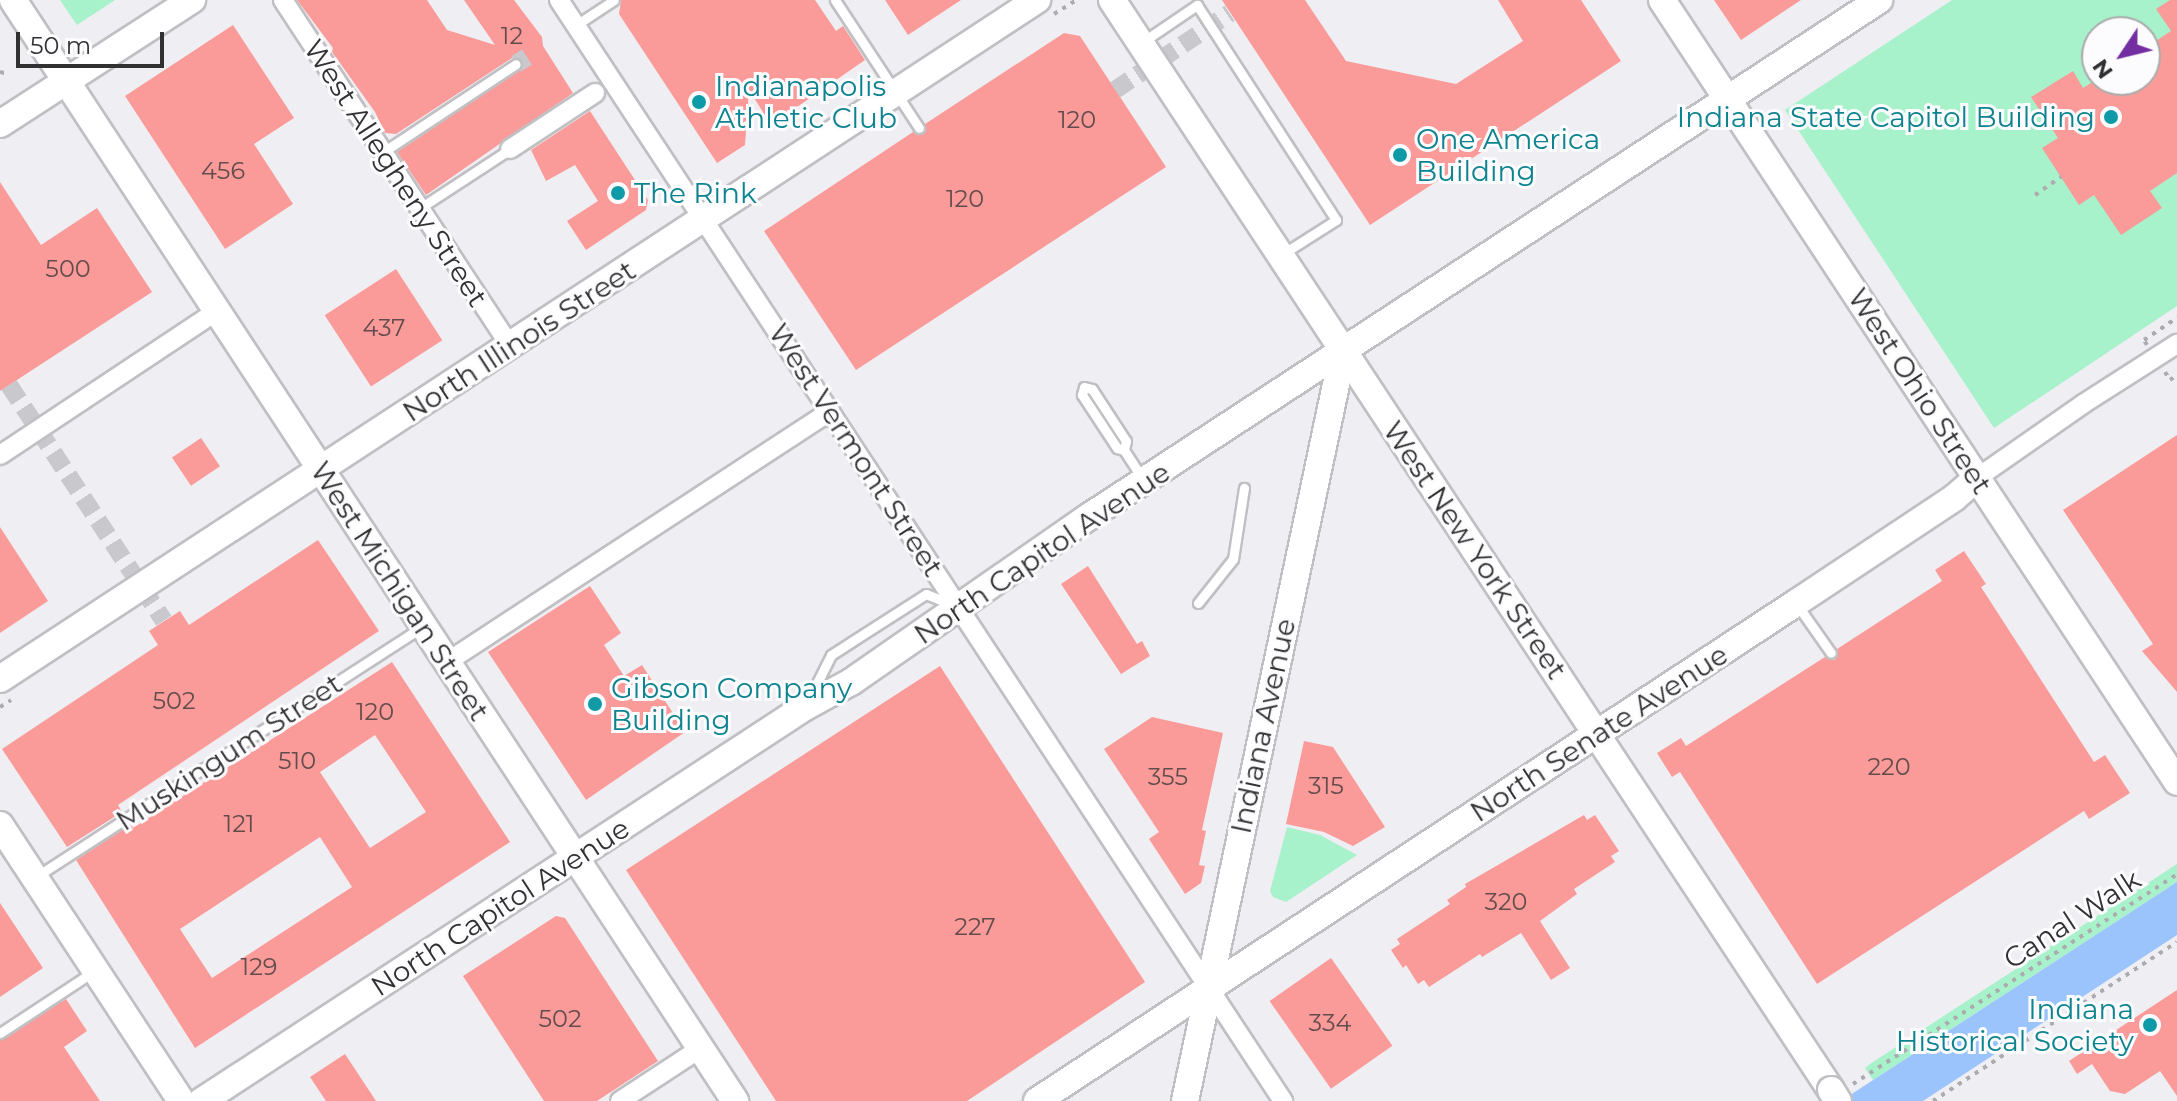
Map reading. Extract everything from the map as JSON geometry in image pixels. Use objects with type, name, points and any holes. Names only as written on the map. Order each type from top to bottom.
[{"type":"main road","name":"West Michigan Street","points":[[13,0],[735,1101]]},
{"type":"main road","points":[[0,124],[192,0]]},
{"type":"main road","name":"North Illinois Street","points":[[0,679],[1037,0]]},
{"type":"main road","name":"West New York Street","points":[[1112,0],[1839,1093]]},
{"type":"main road","name":"West Ohio Street","points":[[1662,0],[2176,776]]},
{"type":"main road","name":"North Capitol Avenue","points":[[202,1101],[805,707],[851,682],[960,608],[987,586],[1145,481],[1879,0]]},
{"type":"main road","name":"Indiana Avenue","points":[[1185,1101],[1343,351]]},
{"type":"main road","name":"North Senate Avenue","points":[[1037,1101],[1796,603],[1954,498],[1977,478]]},
{"type":"main road","points":[[0,825],[181,1101]]},
{"type":"street","name":"West Allegheny Street","points":[[283,0],[510,345]]},
{"type":"street","name":"West Vermont Street","points":[[559,0],[1283,1101]]},
{"type":"street","points":[[510,149],[595,93]]},
{"type":"street","points":[[0,455],[217,311]]},
{"type":"street","name":"North Senate Avenue","points":[[1977,478],[2009,453],[2177,344]]},
{"type":"street","points":[[447,662],[830,411]]},
{"type":"street","points":[[620,1101],[701,1048]]},
{"type":"lane","points":[[576,25],[614,0]]},
{"type":"lane","points":[[835,0],[919,128]]},
{"type":"lane","points":[[1140,44],[1197,5],[1336,220],[1281,255]]},
{"type":"lane","points":[[383,152],[516,64]]},
{"type":"lane","points":[[420,208],[510,149]]},
{"type":"lane","points":[[1124,450],[1126,441],[1092,389],[1084,387],[1082,395],[1090,409],[1145,481]]},
{"type":"lane","points":[[1198,603],[1233,559],[1244,488]]},
{"type":"lane","points":[[1796,603],[1831,653]]},
{"type":"lane","name":"Muskingum Street","points":[[35,878],[423,626]]},
{"type":"lane","points":[[0,1033],[95,970]]},
{"type":"path","points":[[0,72],[9,74]]},
{"type":"path","points":[[2035,195],[2061,177]]},
{"type":"path","name":"Canal Walk","points":[[1839,1093],[2177,874]]},
{"type":"path","points":[[1933,1101],[2177,942]]},
{"type":"green space","points":[[60,0],[115,0],[77,25]]},
{"type":"green space","points":[[1952,0],[2177,0],[2177,306],[1994,428],[1785,110]]},
{"type":"green space","points":[[1287,827],[1320,835],[1357,855],[1286,902],[1273,897],[1270,891]]},
{"type":"green space","points":[[2177,864],[2177,882],[1873,1080],[1865,1068],[1870,1064]]},
{"type":"water","points":[[2177,882],[2177,935],[1923,1101],[1841,1101]]},
{"type":"building","points":[[297,0],[427,0],[447,30],[495,45],[464,0],[514,0],[542,37],[543,46],[573,93],[426,195],[397,152],[520,70],[523,61],[512,58],[396,134],[385,133],[375,112],[332,52],[333,48]]},
{"type":"building","points":[[621,0],[815,0],[836,31],[843,26],[865,60],[771,125],[749,90],[745,145],[717,163],[619,14]]},
{"type":"building","points":[[885,0],[961,0],[908,35]]},
{"type":"building","name":"One America Building","points":[[1222,0],[1305,0],[1346,61],[1456,84],[1523,41],[1498,0],[1581,0],[1621,61],[1370,225]]},
{"type":"building","points":[[1714,0],[1801,0],[1741,40]]},
{"type":"building","name":"Indiana State Capitol Building","points":[[2170,0],[2177,0],[2177,173],[2150,191],[2162,208],[2121,235],[2094,195],[2079,205],[2042,148],[2058,138],[2031,97],[2073,71],[2081,85],[2081,96],[2161,96],[2161,38],[2171,31],[2156,9]]},
{"type":"building","points":[[233,25],[294,118],[254,144],[293,204],[225,249],[125,96]]},
{"type":"building","points":[[1064,33],[1080,36],[1166,167],[856,370],[764,231],[913,132],[922,135],[925,124]]},
{"type":"building","name":"The Rink","points":[[590,111],[648,200],[646,210],[586,250],[567,221],[598,201],[575,165],[546,181],[531,150]]},
{"type":"building","points":[[0,182],[41,245],[97,208],[152,292],[0,391]]},
{"type":"building","points":[[396,269],[442,340],[371,387],[325,315]]},
{"type":"building","points":[[2177,435],[2177,692],[2142,651],[2153,644],[2063,510]]},
{"type":"building","points":[[201,438],[220,466],[191,486],[172,458]]},
{"type":"building","points":[[0,527],[48,601],[0,633]]},
{"type":"building","points":[[318,540],[379,631],[118,805],[122,812],[67,847],[2,749],[158,645],[149,631],[180,611],[189,625]]},
{"type":"building","points":[[1964,551],[1986,584],[1981,587],[2094,762],[2105,755],[2130,793],[2089,819],[2084,811],[1817,984],[1680,772],[1672,777],[1657,753],[1681,738],[1686,746],[1825,657],[1835,660],[1837,649],[1942,581],[1935,570]]},
{"type":"building","points":[[1088,566],[1137,644],[1142,641],[1150,656],[1121,674],[1061,584]]},
{"type":"building","name":"Gibson Company Building","points":[[590,586],[621,633],[604,645],[624,676],[642,665],[685,732],[586,800],[488,652]]},
{"type":"building","points":[[392,662],[510,842],[195,1048],[76,860],[131,824],[133,828]],"holes":[[[375,735],[426,812],[370,848],[320,772]],[[320,837],[352,887],[212,978],[180,929]]]},
{"type":"building","points":[[940,666],[1145,982],[967,1101],[776,1101],[626,870]]},
{"type":"building","points":[[1152,717],[1223,733],[1202,830],[1206,831],[1199,865],[1205,866],[1201,883],[1185,894],[1149,839],[1159,832],[1104,749]]},
{"type":"building","points":[[1304,741],[1333,747],[1385,827],[1353,846],[1324,832],[1286,824]]},
{"type":"building","points":[[1584,815],[1587,820],[1595,815],[1619,851],[1611,856],[1615,862],[1574,889],[1577,894],[1540,921],[1570,968],[1551,980],[1521,933],[1482,957],[1480,954],[1429,987],[1424,980],[1418,984],[1406,965],[1403,968],[1391,950],[1400,944],[1397,939],[1450,904],[1447,900],[1466,887],[1465,884]]},
{"type":"building","points":[[0,903],[43,968],[0,997]]},
{"type":"building","points":[[556,916],[565,918],[658,1061],[597,1101],[544,1101],[463,976]]},
{"type":"building","points":[[1331,958],[1392,1046],[1331,1089],[1270,1001]]},
{"type":"building","name":"Indiana Historical Society","points":[[2177,990],[2177,1096],[2160,1071],[2125,1094],[2110,1091],[2092,1064],[2077,1074],[2069,1061]]},
{"type":"building","points":[[66,999],[87,1031],[64,1047],[100,1101],[0,1101],[0,1040]]},
{"type":"building","points":[[345,1054],[376,1101],[326,1101],[310,1077]]},
{"type":"tunnel","points":[[1115,90],[1230,13]]},
{"type":"tunnel","points":[[516,64],[527,57]]},
{"type":"tunnel","points":[[9,385],[164,621]]},
{"type":"place","name":"Indianapolis Athletic Club","points":[[699,102]]},
{"type":"place","name":"Indiana State Capitol Building","points":[[2111,117]]},
{"type":"place","name":"One America Building","points":[[1400,155]]},
{"type":"place","name":"The Rink","points":[[618,193]]},
{"type":"place","name":"Gibson Company Building","points":[[595,704]]},
{"type":"place","name":"Indiana Historical Society","points":[[2150,1025]]}]
